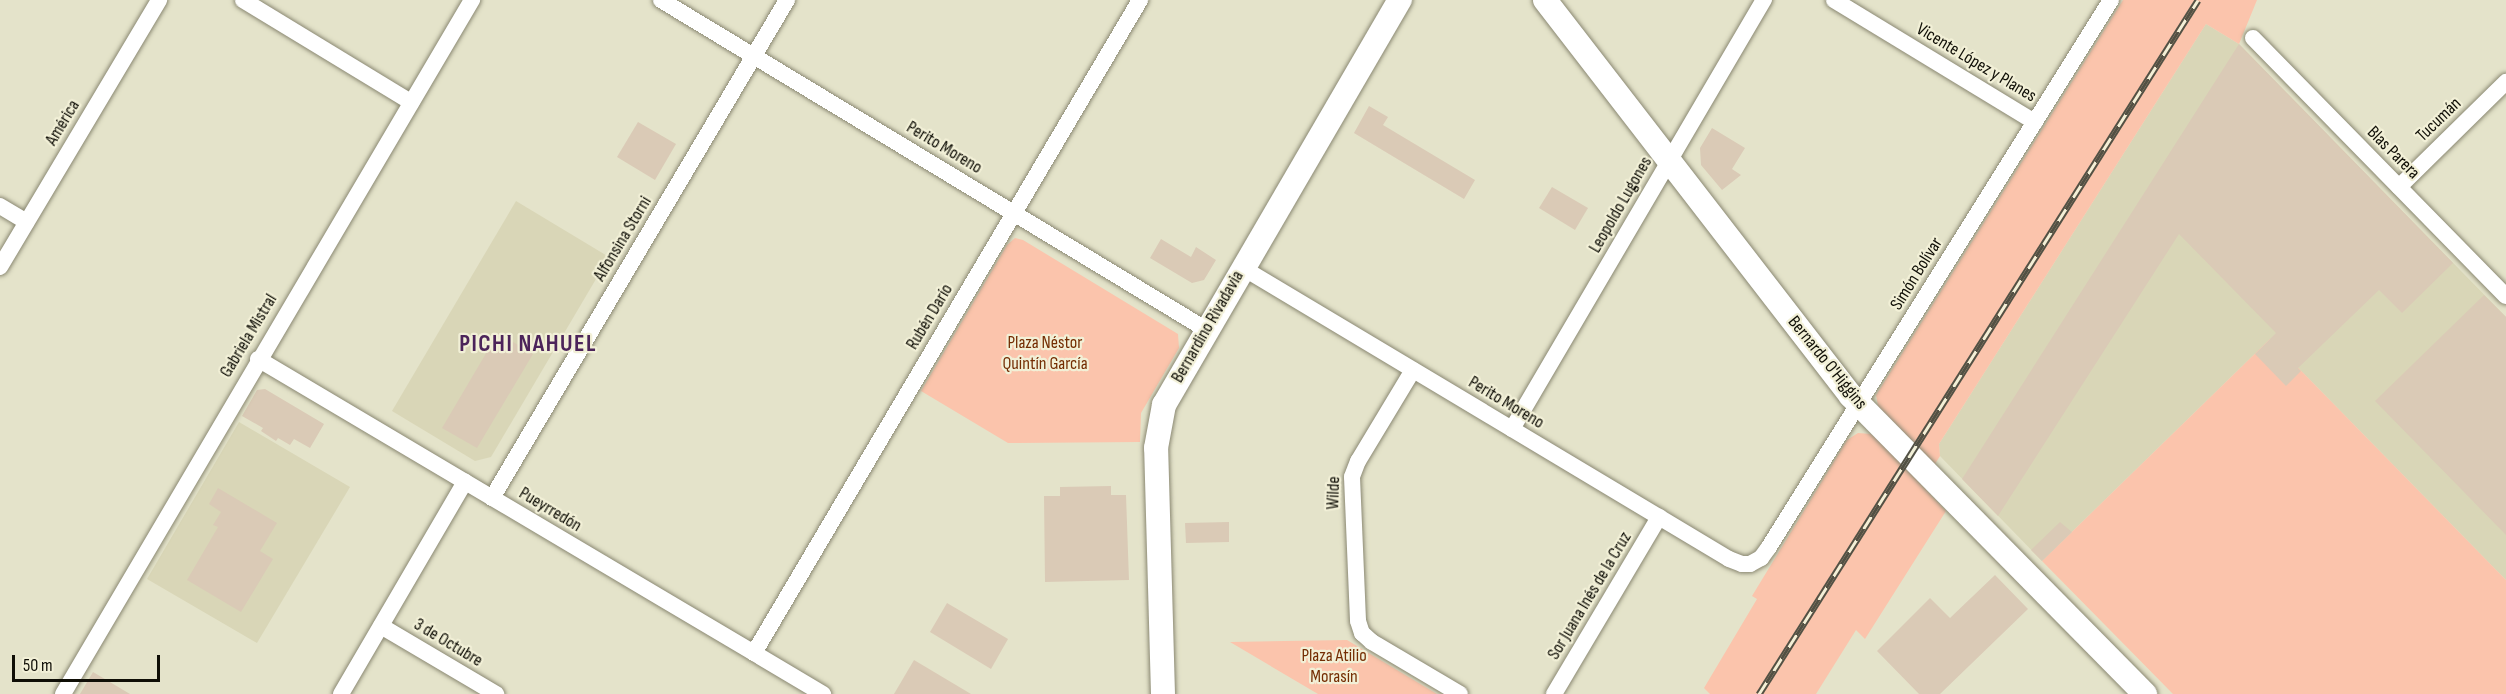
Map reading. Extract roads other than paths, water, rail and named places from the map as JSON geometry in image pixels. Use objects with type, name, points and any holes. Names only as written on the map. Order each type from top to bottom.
[{"type":"main road","name":"Bernardino Rivadavia","points":[[1163,694],[1156,434],[1164,405],[1400,0]]},
{"type":"main road","name":"Bernardo O'Higgins","points":[[1545,0],[1859,405],[2145,694]]},
{"type":"street","name":"América","points":[[0,267],[159,0]]},
{"type":"street","points":[[243,0],[411,102]]},
{"type":"street","name":"Gabriela Mistral","points":[[63,694],[258,359],[472,0]]},
{"type":"street","name":"Perito Moreno","points":[[661,0],[1207,330]]},
{"type":"street","name":"Alfonsina Storni","points":[[492,498],[787,0]]},
{"type":"street","name":"Rubén Darío","points":[[754,653],[1140,0]]},
{"type":"street","name":"Leopoldo Lugones","points":[[1512,429],[1764,0]]},
{"type":"street","name":"Vicente López y Planes","points":[[1834,0],[2036,122]]},
{"type":"street","name":"Simón Bolívar","points":[[1750,564],[1766,553],[2111,0]]},
{"type":"street","name":"Blas Parera","points":[[2253,38],[2506,296]]},
{"type":"street","name":"Tucumán","points":[[2399,187],[2506,82]]},
{"type":"street","points":[[0,206],[27,222]]},
{"type":"street","name":"Perito Moreno","points":[[1243,268],[1733,561],[1750,564]]},
{"type":"street","name":"Pueyrredón","points":[[258,359],[823,694]]},
{"type":"street","name":"Wilde","points":[[1413,370],[1358,461],[1352,477],[1358,621],[1362,633],[1372,642],[1460,694]]},
{"type":"street","points":[[341,694],[465,482]]},
{"type":"street","name":"Sor Juana Inés de la Cruz","points":[[1554,694],[1659,517]]},
{"type":"street","name":"3 de Octubre","points":[[381,626],[496,694]]},
{"type":"railway","points":[[1759,694],[2198,0]]},
{"type":"district","name":"PICHI NAHUEL","points":[[528,344]]},
{"type":"park label","name":"Plaza Néstor Quintín García","points":[[1045,354]]},
{"type":"park label","name":"Plaza Atilio Morasín","points":[[1334,667]]}]
